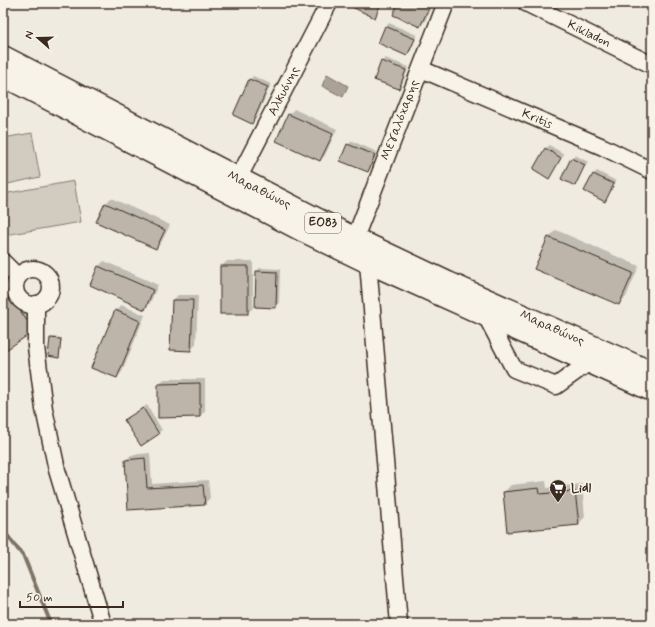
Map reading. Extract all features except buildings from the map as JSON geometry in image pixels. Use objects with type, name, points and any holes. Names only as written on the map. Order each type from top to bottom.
[{"type":"main road","name":"Μαραθώνος","points":[[3,56],[238,179],[355,238],[448,282],[652,372]]},
{"type":"main road","name":"Μαραθώνος","points":[[3,76],[304,232],[487,318],[652,391]]},
{"type":"street","name":"Αλκυόνης","points":[[238,179],[329,3]]},
{"type":"street","name":"Μεγαλόχαρης","points":[[355,238],[446,3]]},
{"type":"street","name":"Kikladon","points":[[526,3],[652,65]]},
{"type":"street","name":"Kritis","points":[[420,68],[603,147],[652,171]]},
{"type":"street","points":[[3,262],[18,277]]},
{"type":"street","points":[[368,263],[399,624]]},
{"type":"street","points":[[33,269],[44,272],[48,277],[50,288],[49,293],[42,302],[36,304],[25,302],[17,294],[16,282],[18,277],[22,273],[33,269]]},
{"type":"street","points":[[36,304],[36,347],[44,408],[55,462],[103,624]]},
{"type":"street","points":[[487,318],[514,369],[556,386],[588,363]]},
{"type":"shaded area","points":[[327,74],[348,86],[343,97],[322,86]]},
{"type":"shaded area","points":[[32,133],[40,177],[3,185],[3,138]]},
{"type":"shaded area","points":[[74,181],[81,222],[5,235],[3,194]]},
{"type":"waterway","points":[[3,530],[24,557],[51,624]]},
{"type":"place","name":"Lidl","points":[[558,503]]}]
